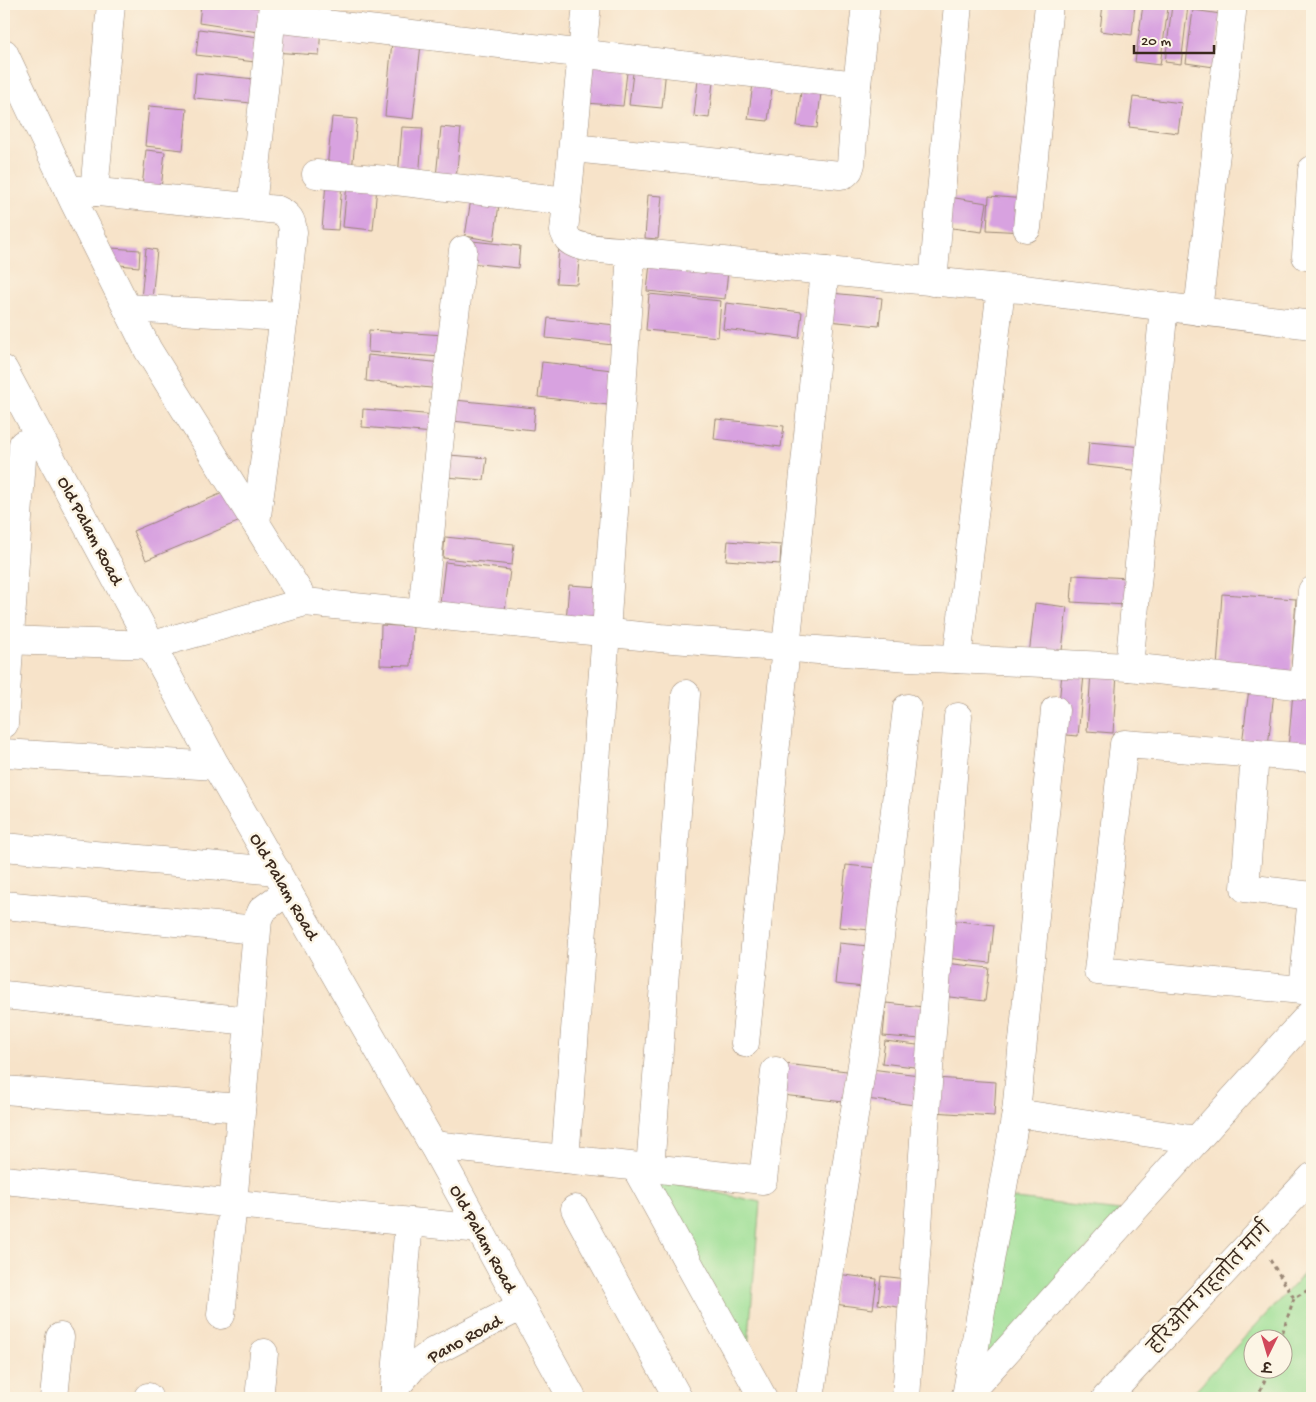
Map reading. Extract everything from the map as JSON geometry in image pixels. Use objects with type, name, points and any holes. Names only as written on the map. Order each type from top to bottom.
[{"type":"street","points":[[81,190],[111,4]]},
{"type":"street","points":[[587,4],[564,231],[568,240],[583,247],[933,282],[1023,289],[1312,325]]},
{"type":"street","points":[[573,148],[845,174],[851,164],[866,4]]},
{"type":"street","points":[[933,282],[958,4]]},
{"type":"street","points":[[1027,228],[1049,4]]},
{"type":"street","points":[[1198,310],[1233,4]]},
{"type":"street","points":[[252,207],[273,11],[583,53],[857,85]]},
{"type":"street","points":[[4,53],[81,190],[127,308],[148,350],[305,602]]},
{"type":"street","points":[[1306,256],[1312,170]]},
{"type":"street","points":[[316,174],[387,180],[567,201]]},
{"type":"street","points":[[81,190],[278,210],[287,214],[292,222],[293,232],[284,317],[256,523]]},
{"type":"street","points":[[422,613],[441,426],[463,250]]},
{"type":"street","points":[[565,1159],[606,633],[631,252]]},
{"type":"street","points":[[744,1042],[825,271]]},
{"type":"street","points":[[957,659],[1001,288]]},
{"type":"street","points":[[1129,667],[1164,306]]},
{"type":"street","points":[[127,308],[284,317]]},
{"type":"street","name":"Old Palam Road","points":[[4,370],[24,444],[153,645],[216,766],[433,1145],[572,1398]]},
{"type":"street","points":[[4,724],[7,640],[24,444]]},
{"type":"street","points":[[7,640],[153,645],[305,602],[606,633],[957,659],[1129,667],[1308,686],[1312,591]]},
{"type":"street","points":[[686,694],[643,1168],[763,1398]]},
{"type":"street","points":[[810,1398],[874,988],[907,708]]},
{"type":"street","points":[[965,1398],[1016,1113],[1054,710]]},
{"type":"street","points":[[906,1398],[929,1069],[958,717]]},
{"type":"street","points":[[1309,998],[1098,971],[1124,744],[1312,758]]},
{"type":"street","points":[[4,753],[216,766]]},
{"type":"street","points":[[965,1398],[1197,1140],[1309,998],[1312,896],[1245,888],[1255,754]]},
{"type":"street","points":[[4,847],[283,881],[262,910],[256,930],[233,1204],[221,1315]]},
{"type":"street","points":[[4,904],[256,930]]},
{"type":"street","points":[[4,995],[249,1021]]},
{"type":"street","points":[[433,1145],[763,1180],[775,1071]]},
{"type":"street","points":[[4,1090],[241,1108]]},
{"type":"street","points":[[1016,1113],[1197,1140]]},
{"type":"street","name":"हरिओम गहलोत मार्ग","points":[[1106,1398],[1312,1177]]},
{"type":"street","points":[[4,1180],[480,1229]]},
{"type":"street","points":[[575,1210],[678,1398]]},
{"type":"street","points":[[395,1393],[409,1222]]},
{"type":"street","name":"Pano Road","points":[[395,1393],[413,1367],[433,1352],[522,1306]]},
{"type":"street","points":[[54,1398],[60,1337]]},
{"type":"street","points":[[259,1398],[264,1353]]},
{"type":"path","points":[[1256,1237],[1294,1298]]},
{"type":"path","points":[[1283,1330],[1294,1298],[1312,1288]]},
{"type":"path","points":[[1257,1398],[1265,1380]]},
{"type":"green space","points":[[650,1178],[760,1202],[748,1348]]},
{"type":"green space","points":[[1008,1198],[1120,1211],[976,1375]]},
{"type":"green space","points":[[1312,1265],[1312,1398],[1188,1398],[1244,1338],[1244,1380],[1294,1380],[1294,1330],[1251,1330]]},
{"type":"building","points":[[201,4],[231,4],[261,8],[258,32],[199,23]]},
{"type":"building","points":[[283,4],[325,4],[324,23],[282,19]]},
{"type":"building","points":[[1103,4],[1135,4],[1132,35],[1100,31]]},
{"type":"building","points":[[1143,5],[1168,8],[1160,65],[1135,62]]},
{"type":"building","points":[[1172,5],[1188,6],[1181,64],[1165,62]]},
{"type":"building","points":[[1193,10],[1221,14],[1214,67],[1186,63]]},
{"type":"building","points":[[274,25],[321,28],[319,55],[272,52]]},
{"type":"building","points":[[199,29],[258,37],[255,62],[196,55]]},
{"type":"building","points":[[392,41],[421,44],[413,119],[385,116]]},
{"type":"building","points":[[590,60],[628,64],[623,106],[586,103]]},
{"type":"building","points":[[634,65],[666,69],[662,108],[629,105]]},
{"type":"building","points":[[699,71],[714,73],[709,118],[694,116]]},
{"type":"building","points":[[196,73],[255,79],[252,103],[194,98]]},
{"type":"building","points":[[754,77],[773,80],[768,121],[748,119]]},
{"type":"building","points":[[802,82],[822,84],[817,128],[797,126]]},
{"type":"building","points":[[1133,97],[1182,103],[1178,133],[1129,127]]},
{"type":"building","points":[[149,106],[187,109],[183,150],[145,146]]},
{"type":"building","points":[[332,117],[357,119],[352,171],[327,169]]},
{"type":"building","points":[[402,127],[423,128],[419,179],[398,177]]},
{"type":"building","points":[[441,127],[461,129],[456,179],[436,177]]},
{"type":"building","points":[[146,150],[165,152],[161,189],[142,187]]},
{"type":"building","points":[[326,183],[342,184],[338,230],[322,229]]},
{"type":"building","points":[[347,184],[377,187],[373,230],[343,227]]},
{"type":"building","points":[[472,193],[500,197],[494,241],[465,236]]},
{"type":"building","points":[[648,195],[662,196],[658,239],[645,238]]},
{"type":"building","points":[[989,196],[1025,199],[1023,232],[987,230]]},
{"type":"building","points":[[949,197],[987,203],[982,232],[945,227]]},
{"type":"building","points":[[472,241],[520,246],[518,268],[470,263]]},
{"type":"building","points":[[559,247],[580,249],[577,284],[556,283]]},
{"type":"building","points":[[111,248],[140,250],[139,267],[110,264]]},
{"type":"building","points":[[146,248],[157,250],[152,300],[141,299]]},
{"type":"building","points":[[651,254],[729,262],[725,299],[647,291]]},
{"type":"building","points":[[1311,292],[1312,307],[1309,307]]},
{"type":"building","points":[[831,293],[882,298],[879,326],[828,321]]},
{"type":"building","points":[[649,294],[721,301],[718,337],[646,330]]},
{"type":"building","points":[[726,303],[802,312],[799,338],[723,329]]},
{"type":"building","points":[[548,318],[625,326],[623,346],[546,338]]},
{"type":"building","points":[[369,330],[444,335],[442,357],[368,352]]},
{"type":"building","points":[[368,355],[442,363],[440,389],[366,381]]},
{"type":"building","points":[[542,362],[621,371],[617,406],[538,397]]},
{"type":"building","points":[[455,400],[535,408],[533,430],[453,421]]},
{"type":"building","points":[[363,409],[436,415],[434,433],[362,427]]},
{"type":"building","points":[[716,419],[784,426],[781,447],[714,439]]},
{"type":"building","points":[[1089,442],[1143,447],[1141,471],[1087,465]]},
{"type":"building","points":[[449,455],[487,458],[484,480],[446,477]]},
{"type":"building","points":[[232,489],[245,519],[146,560],[133,531]]},
{"type":"building","points":[[445,537],[514,544],[512,565],[443,558]]},
{"type":"building","points":[[728,541],[781,545],[780,564],[726,560]]},
{"type":"building","points":[[445,562],[510,570],[505,611],[440,603]]},
{"type":"building","points":[[1073,575],[1129,578],[1127,605],[1071,602]]},
{"type":"building","points":[[569,585],[599,587],[596,624],[566,621]]},
{"type":"building","points":[[1222,594],[1296,599],[1291,673],[1217,668]]},
{"type":"building","points":[[1035,603],[1067,607],[1061,659],[1029,655]]},
{"type":"building","points":[[381,625],[413,627],[411,666],[380,665]]},
{"type":"building","points":[[1091,672],[1117,674],[1113,733],[1087,731]]},
{"type":"building","points":[[1062,673],[1084,675],[1078,736],[1056,734]]},
{"type":"building","points":[[1249,689],[1274,692],[1268,747],[1242,744]]},
{"type":"building","points":[[1293,692],[1312,694],[1312,752],[1288,749]]},
{"type":"building","points":[[846,865],[887,869],[880,931],[839,927]]},
{"type":"building","points":[[950,920],[994,925],[990,963],[946,958]]},
{"type":"building","points":[[839,943],[878,947],[874,988],[835,984]]},
{"type":"building","points":[[945,963],[989,968],[985,1001],[941,996]]},
{"type":"building","points":[[886,1003],[924,1007],[921,1039],[883,1036]]},
{"type":"building","points":[[885,1041],[925,1046],[922,1068],[882,1063]]},
{"type":"building","points":[[785,1064],[847,1071],[844,1102],[782,1095]]},
{"type":"building","points":[[871,1069],[927,1076],[923,1106],[866,1099]]},
{"type":"building","points":[[935,1078],[996,1082],[994,1116],[933,1112]]},
{"type":"building","points":[[837,1274],[877,1279],[873,1309],[834,1304]]},
{"type":"building","points":[[881,1276],[907,1279],[904,1308],[878,1304]]}]
